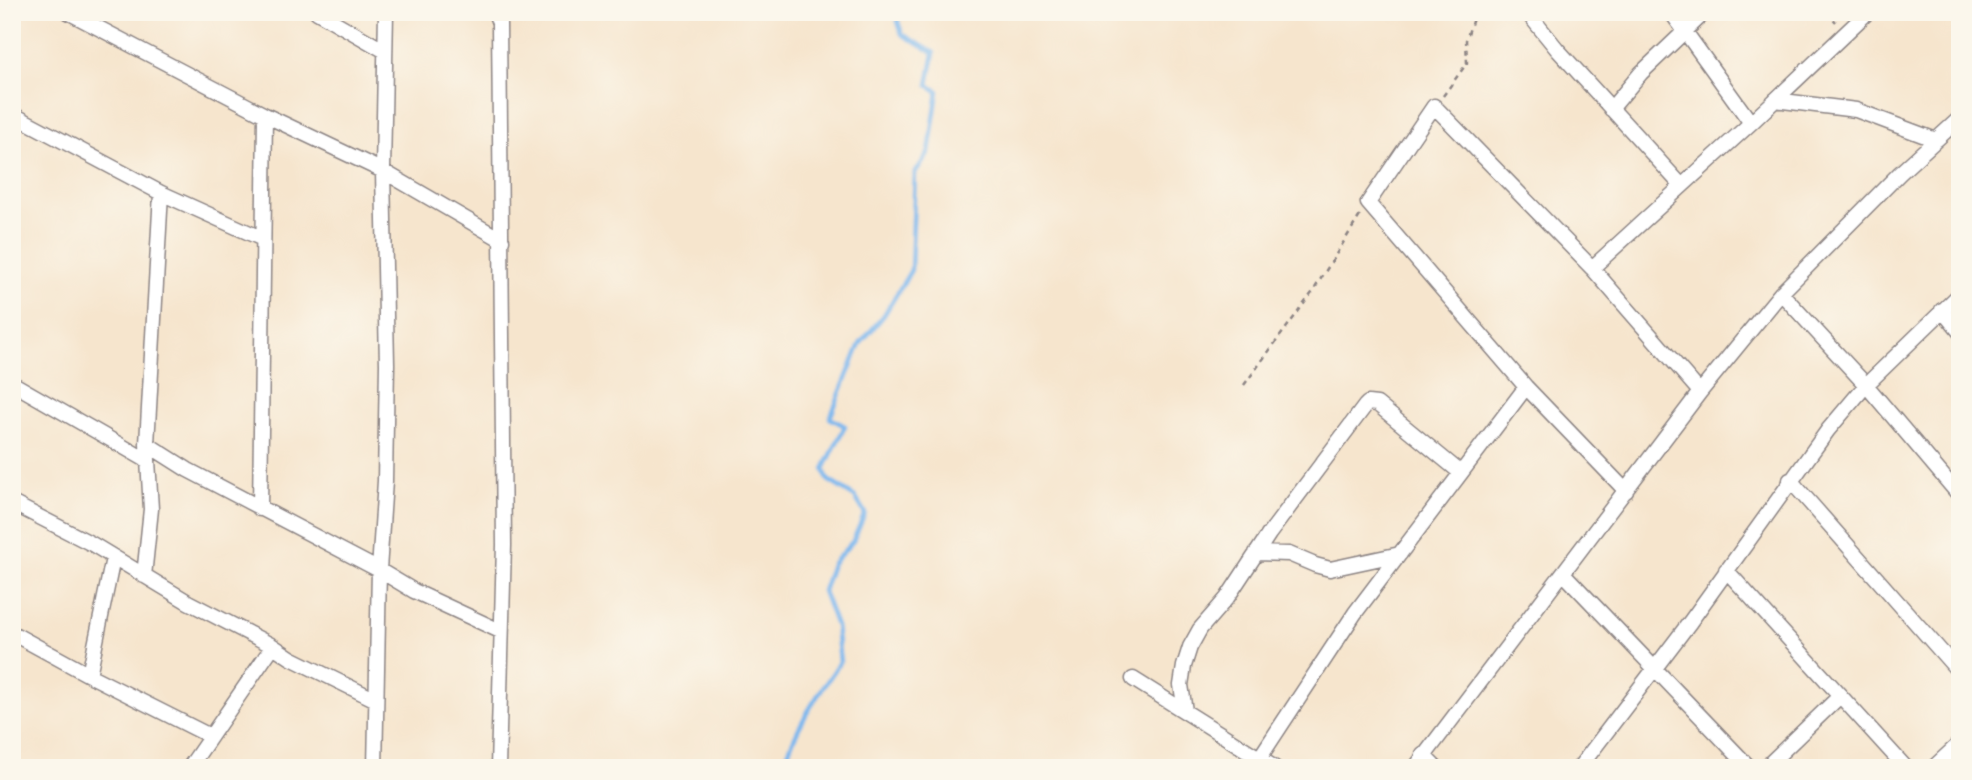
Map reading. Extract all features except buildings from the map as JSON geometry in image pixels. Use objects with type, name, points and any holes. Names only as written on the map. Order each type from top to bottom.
[{"type":"street","points":[[68,12],[265,115],[383,171],[502,240]]},
{"type":"street","points":[[317,12],[385,51]]},
{"type":"street","points":[[376,768],[379,570],[385,481],[387,364],[383,171],[386,12]]},
{"type":"street","points":[[495,12],[499,23],[502,240],[503,545],[498,768]]},
{"type":"street","points":[[1527,12],[1681,185]]},
{"type":"street","points":[[1671,12],[1751,122]]},
{"type":"street","points":[[1611,109],[1641,73],[1705,12]]},
{"type":"street","points":[[1592,268],[1868,12]]},
{"type":"street","points":[[1775,100],[1834,105],[1856,110],[1936,140]]},
{"type":"street","points":[[1626,491],[1526,387],[1368,203],[1434,107],[1592,268],[1700,392]]},
{"type":"street","points":[[12,114],[161,193],[263,239]]},
{"type":"street","points":[[260,509],[265,115]]},
{"type":"street","points":[[1415,768],[1700,392],[1781,293],[1900,173],[1960,118]]},
{"type":"street","points":[[144,576],[151,509],[146,444],[161,193]]},
{"type":"street","points":[[1781,293],[1866,385],[1960,496]]},
{"type":"street","points":[[1586,765],[1790,480],[1866,385],[1960,294]]},
{"type":"street","points":[[1942,310],[1960,332]]},
{"type":"street","points":[[12,383],[148,461]]},
{"type":"street","points":[[1257,762],[1355,613],[1526,387]]},
{"type":"street","points":[[1185,711],[1181,685],[1190,647],[1200,629],[1227,598],[1256,553],[1368,403],[1377,404],[1461,473]]},
{"type":"street","points":[[146,444],[260,509],[414,591],[500,631]]},
{"type":"street","points":[[1790,480],[1960,673]]},
{"type":"street","points":[[12,503],[92,544],[188,602],[376,701]]},
{"type":"street","points":[[1256,553],[1289,554],[1330,569],[1400,554]]},
{"type":"street","points":[[89,675],[113,558]]},
{"type":"street","points":[[1726,570],[1906,768]]},
{"type":"street","points":[[1563,573],[1750,768]]},
{"type":"street","points":[[12,633],[210,736]]},
{"type":"street","points":[[189,768],[273,646]]},
{"type":"street","points":[[1133,679],[1185,711],[1257,762],[1275,768]]},
{"type":"street","points":[[1765,768],[1840,696]]},
{"type":"street","points":[[1933,768],[1960,743]]},
{"type":"street","points":[[1423,755],[1436,768]]},
{"type":"path","points":[[1434,107],[1465,66],[1466,40],[1475,12]]},
{"type":"path","points":[[1244,385],[1312,293],[1368,203]]},
{"type":"waterway","points":[[783,768],[800,725],[840,662],[836,626],[823,591],[832,564],[853,541],[865,513],[855,497],[828,480],[824,469],[845,426],[830,418],[860,344],[884,315],[911,270],[915,173],[929,152],[938,91],[928,85],[934,53],[902,34],[895,12]]}]
